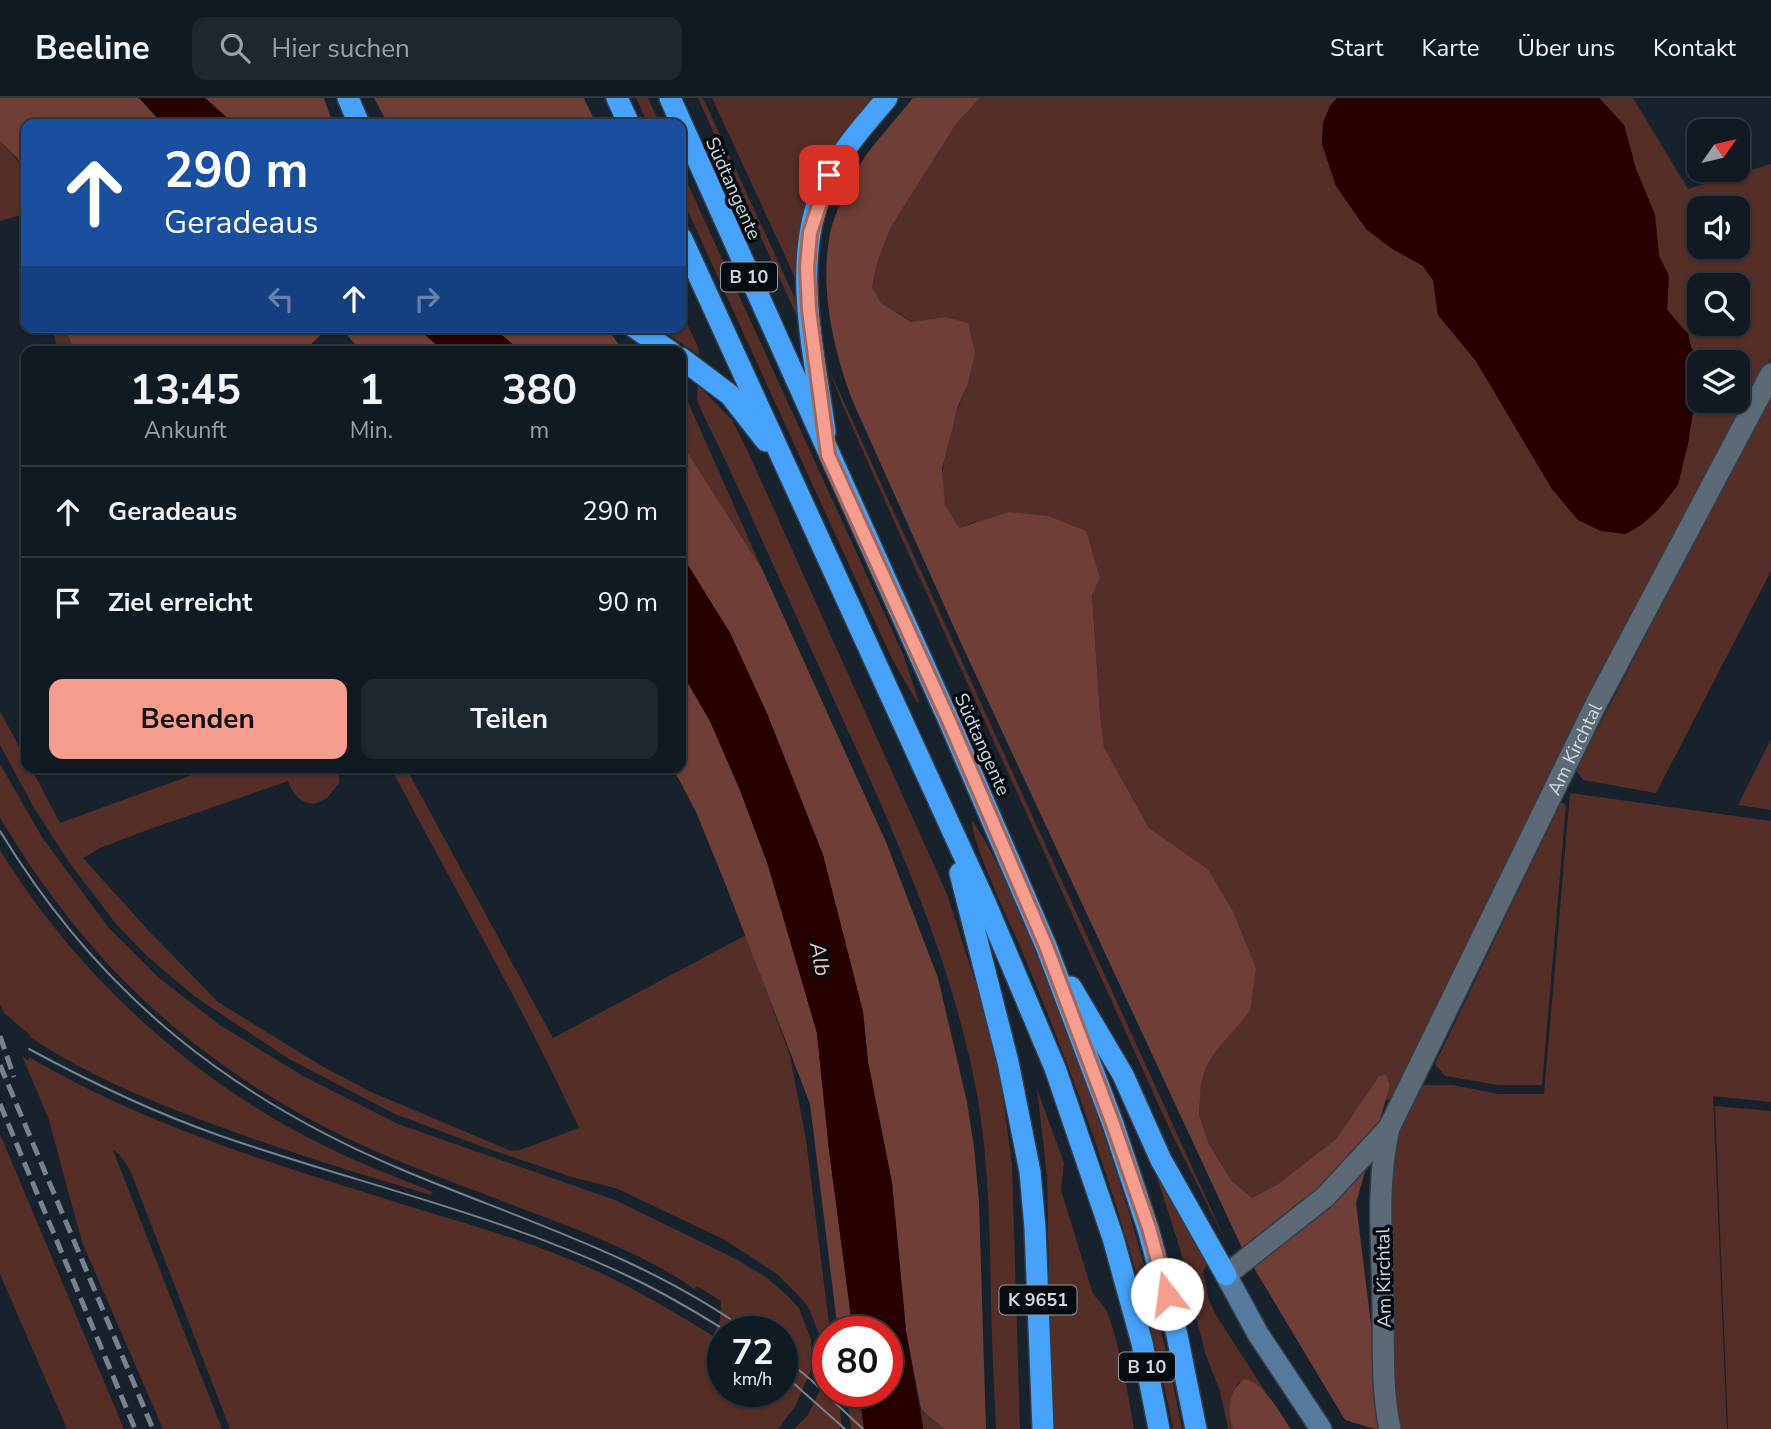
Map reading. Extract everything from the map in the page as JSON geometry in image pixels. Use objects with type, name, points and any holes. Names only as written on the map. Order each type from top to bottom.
[{"type":"highway","points":[[348,98],[357,119]]},
{"type":"highway","name":"Südtangente","points":[[670,98],[679,119]]},
{"type":"highway","points":[[828,455],[809,310],[807,267],[810,233],[829,175],[861,129],[887,98]]},
{"type":"highway","name":"Südtangente","points":[[686,134],[950,723],[1046,946],[1149,1228],[1178,1335],[1196,1429]]},
{"type":"highway","name":"B 10","points":[[686,248],[1019,978],[1084,1150],[1113,1238],[1142,1343],[1159,1429]]},
{"type":"highway","points":[[643,333],[662,346]]},
{"type":"highway","points":[[686,362],[730,395],[791,474]]},
{"type":"highway","name":"K 9651","points":[[944,813],[991,990],[1030,1171],[1035,1228],[1043,1429]]},
{"type":"highway","points":[[1046,946],[1124,1074],[1161,1160],[1226,1275]]},
{"type":"main road","points":[[1226,1275],[1258,1334],[1321,1429]]},
{"type":"street","name":"Am Kirchtal","points":[[1390,1429],[1384,1353],[1381,1202],[1383,1153],[1389,1128],[1596,704],[1771,374]]},
{"type":"street","name":"Am Kirchtal","points":[[1226,1275],[1325,1197],[1389,1128]]},
{"type":"shaded area","points":[[0,98],[139,98],[158,119],[21,119],[21,166],[0,141]]},
{"type":"shaded area","points":[[205,98],[324,98],[331,119],[228,119]]},
{"type":"shaded area","points":[[374,98],[584,98],[594,119],[385,119]]},
{"type":"shaded area","points":[[636,98],[648,98],[658,119],[646,119]]},
{"type":"shaded area","points":[[698,98],[703,98],[800,309],[799,321]]},
{"type":"shaded area","points":[[712,98],[871,98],[832,151],[798,284]]},
{"type":"shaded area","points":[[913,98],[980,98],[956,124],[891,227],[877,263],[872,287],[881,303],[911,322],[945,317],[968,323],[975,354],[942,469],[945,505],[959,528],[1009,512],[1048,516],[1086,531],[1100,578],[1092,595],[1104,747],[1149,828],[1208,869],[1233,911],[1256,968],[1250,1011],[1216,1051],[1206,1067],[1201,1085],[1199,1115],[1209,1144],[1231,1180],[1252,1198],[1278,1184],[1336,1139],[1379,1076],[1386,1075],[1390,1085],[1356,1203],[1384,1429],[1345,1420],[1242,1248],[961,643],[846,383],[834,341],[827,298],[830,234],[840,204],[860,164]]},
{"type":"shaded area","points":[[980,98],[1337,98],[1323,123],[1322,144],[1336,186],[1391,248],[1423,266],[1433,280],[1438,315],[1476,361],[1552,489],[1579,520],[1641,525],[1658,510],[1678,485],[1692,413],[1741,413],[1692,503],[1399,1095],[1385,1101],[1390,1085],[1379,1076],[1336,1139],[1278,1184],[1252,1198],[1231,1180],[1209,1144],[1199,1115],[1201,1085],[1206,1067],[1256,968],[1233,911],[1208,869],[1149,828],[1104,747],[1092,594],[1100,578],[975,522],[959,528],[949,513],[943,490],[944,460],[956,413],[967,386],[945,317],[912,322],[881,303],[872,287],[877,263],[891,227],[956,124]]},
{"type":"shaded area","points":[[1599,98],[1633,98],[1688,189],[1711,182],[1750,182],[1750,170],[1771,164],[1771,358],[1750,397],[1750,350],[1693,350],[1691,347],[1688,336],[1750,336],[1750,273],[1687,273],[1687,333],[1667,310],[1669,276],[1659,256],[1655,215],[1636,169],[1624,125]]},
{"type":"shaded area","points":[[0,141],[21,167],[21,215],[0,221]]},
{"type":"shaded area","points":[[686,180],[903,654],[919,702],[892,659],[686,207]]},
{"type":"shaded area","points":[[686,322],[699,355],[666,333],[686,333]]},
{"type":"shaded area","points":[[53,333],[68,333],[72,346],[57,346]]},
{"type":"shaded area","points":[[68,333],[323,333],[309,346],[72,346]]},
{"type":"shaded area","points":[[345,333],[423,333],[438,346],[357,346]]},
{"type":"shaded area","points":[[499,333],[609,333],[620,346],[515,346]]},
{"type":"shaded area","points":[[828,367],[1228,1246],[1171,1132],[897,528]]},
{"type":"shaded area","points":[[698,385],[732,420],[750,456],[947,894],[981,1000],[1001,1083],[1012,1164],[1020,1429],[996,1429],[989,1218],[982,1131],[973,1074],[946,972],[890,825],[701,410],[697,399]]},
{"type":"shaded area","points":[[1771,395],[1771,571],[1656,793],[1583,780],[1576,770]]},
{"type":"shaded area","points":[[686,397],[762,569],[686,450]]},
{"type":"shaded area","points":[[686,450],[762,569],[886,842],[938,978],[967,1102],[974,1147],[979,1202],[986,1429],[944,1429],[921,1409],[906,1331],[892,1183],[868,1062],[863,1012],[823,855],[768,716],[730,633],[686,562]]},
{"type":"shaded area","points":[[686,680],[710,721],[768,865],[817,1033],[851,1316],[836,1316],[810,1104],[696,812],[676,773],[686,773]]},
{"type":"shaded area","points":[[0,711],[21,751],[21,773],[34,773],[60,823],[197,773],[339,773],[339,783],[327,798],[314,804],[297,797],[288,781],[150,829],[100,848],[83,858],[218,1002],[322,1066],[369,1091],[511,1151],[579,1128],[511,992],[394,773],[409,773],[553,1038],[746,935],[790,1056],[806,1140],[828,1316],[812,1316],[801,1298],[777,1274],[725,1240],[618,1189],[572,1177],[395,1114],[289,1059],[194,996],[148,957],[116,924],[69,862],[34,808],[0,745]]},
{"type":"shaded area","points":[[1771,739],[1771,810],[1738,805]]},
{"type":"shaded area","points":[[0,764],[42,837],[108,927],[159,978],[220,1025],[303,1076],[398,1124],[615,1200],[734,1258],[766,1277],[799,1308],[811,1340],[812,1367],[798,1400],[798,1316],[720,1316],[721,1301],[697,1286],[694,1289],[648,1261],[570,1227],[373,1150],[330,1130],[248,1082],[171,1025],[103,958],[48,890],[0,817]]},
{"type":"shaded area","points":[[1570,793],[1771,821],[1771,1102],[1713,1096],[1727,1429],[1397,1429],[1387,1228],[1395,1137],[1421,1085],[1453,1085],[1499,1094],[1544,1094]]},
{"type":"shaded area","points":[[1561,802],[1566,805],[1542,1085],[1498,1085],[1445,1076],[1435,1064]]},
{"type":"shaded area","points":[[972,820],[1015,902],[1091,1097],[1143,1261],[1171,1372],[1182,1429],[1173,1429],[1145,1305],[1109,1182],[1043,1003],[983,862]]},
{"type":"shaded area","points":[[0,850],[65,940],[102,981],[184,1057],[276,1120],[338,1153],[433,1192],[431,1195],[297,1154],[169,1107],[98,1076],[30,1037],[4,1013],[0,1004]]},
{"type":"shaded area","points":[[22,1056],[28,1060],[29,1057],[110,1099],[194,1135],[280,1165],[516,1239],[574,1261],[672,1311],[707,1332],[707,1407],[794,1407],[778,1429],[230,1429],[130,1170],[113,1150],[222,1429],[163,1429],[82,1242],[48,1117]]},
{"type":"shaded area","points":[[1037,1089],[1064,1163],[1061,1190],[1092,1291],[1106,1311],[1117,1342],[1134,1429],[1055,1429],[1051,1371],[1047,1177]]},
{"type":"shaded area","points":[[1715,1106],[1771,1111],[1771,1429],[1728,1429]]},
{"type":"shaded area","points":[[0,1134],[124,1429],[67,1429],[0,1274]]},
{"type":"shaded area","points":[[1155,1171],[1159,1172],[1207,1266],[1203,1271],[1209,1300],[1216,1315],[1277,1410],[1263,1391],[1239,1382],[1230,1405],[1233,1429],[1228,1429],[1220,1391],[1205,1353],[1180,1249]]},
{"type":"shaded area","points":[[1245,1379],[1265,1393],[1291,1429],[1233,1429],[1230,1402],[1235,1389]]},
{"type":"shaded area","points":[[812,1407],[840,1407],[842,1429],[794,1429],[808,1415]]},
{"type":"shaded area","points":[[848,1407],[858,1407],[862,1411],[864,1429],[851,1429]]},
{"type":"shaded area","points":[[921,1409],[944,1429],[923,1429]]},
{"type":"water","points":[[139,98],[205,98],[228,119],[158,119]]},
{"type":"water","points":[[1337,98],[1599,98],[1624,125],[1636,169],[1655,215],[1659,256],[1669,276],[1667,310],[1687,333],[1693,350],[1687,350],[1687,413],[1693,413],[1678,485],[1658,510],[1641,525],[1626,534],[1601,531],[1578,520],[1552,489],[1476,361],[1438,315],[1433,280],[1423,266],[1391,248],[1366,229],[1336,186],[1322,144],[1323,123],[1330,106]]},
{"type":"water","points":[[423,333],[499,333],[515,346],[438,346]]},
{"type":"water","name":"Alb","points":[[686,562],[730,633],[768,716],[823,855],[863,1012],[868,1062],[892,1183],[906,1331],[923,1429],[864,1429],[861,1407],[903,1407],[903,1316],[851,1316],[817,1033],[768,865],[710,721],[686,680]]},
{"type":"tram line","points":[[0,831],[80,943],[126,991],[174,1035],[226,1074],[282,1110],[341,1142],[625,1261],[668,1282],[724,1316]]},
{"type":"tram line","points":[[29,1049],[122,1096],[194,1126],[530,1235],[630,1277],[707,1319]]},
{"type":"tram line","points":[[798,1369],[863,1429]]},
{"type":"tram line","points":[[798,1387],[845,1429]]},
{"type":"railway","points":[[0,1036],[14,1077]]},
{"type":"railway","points":[[0,1065],[153,1429]]},
{"type":"railway","points":[[0,1104],[135,1429]]},
{"type":"route","points":[[829,175],[810,233],[807,267],[809,310],[828,455],[950,723],[1046,946],[1113,1124],[1149,1228],[1167,1294]]}]
